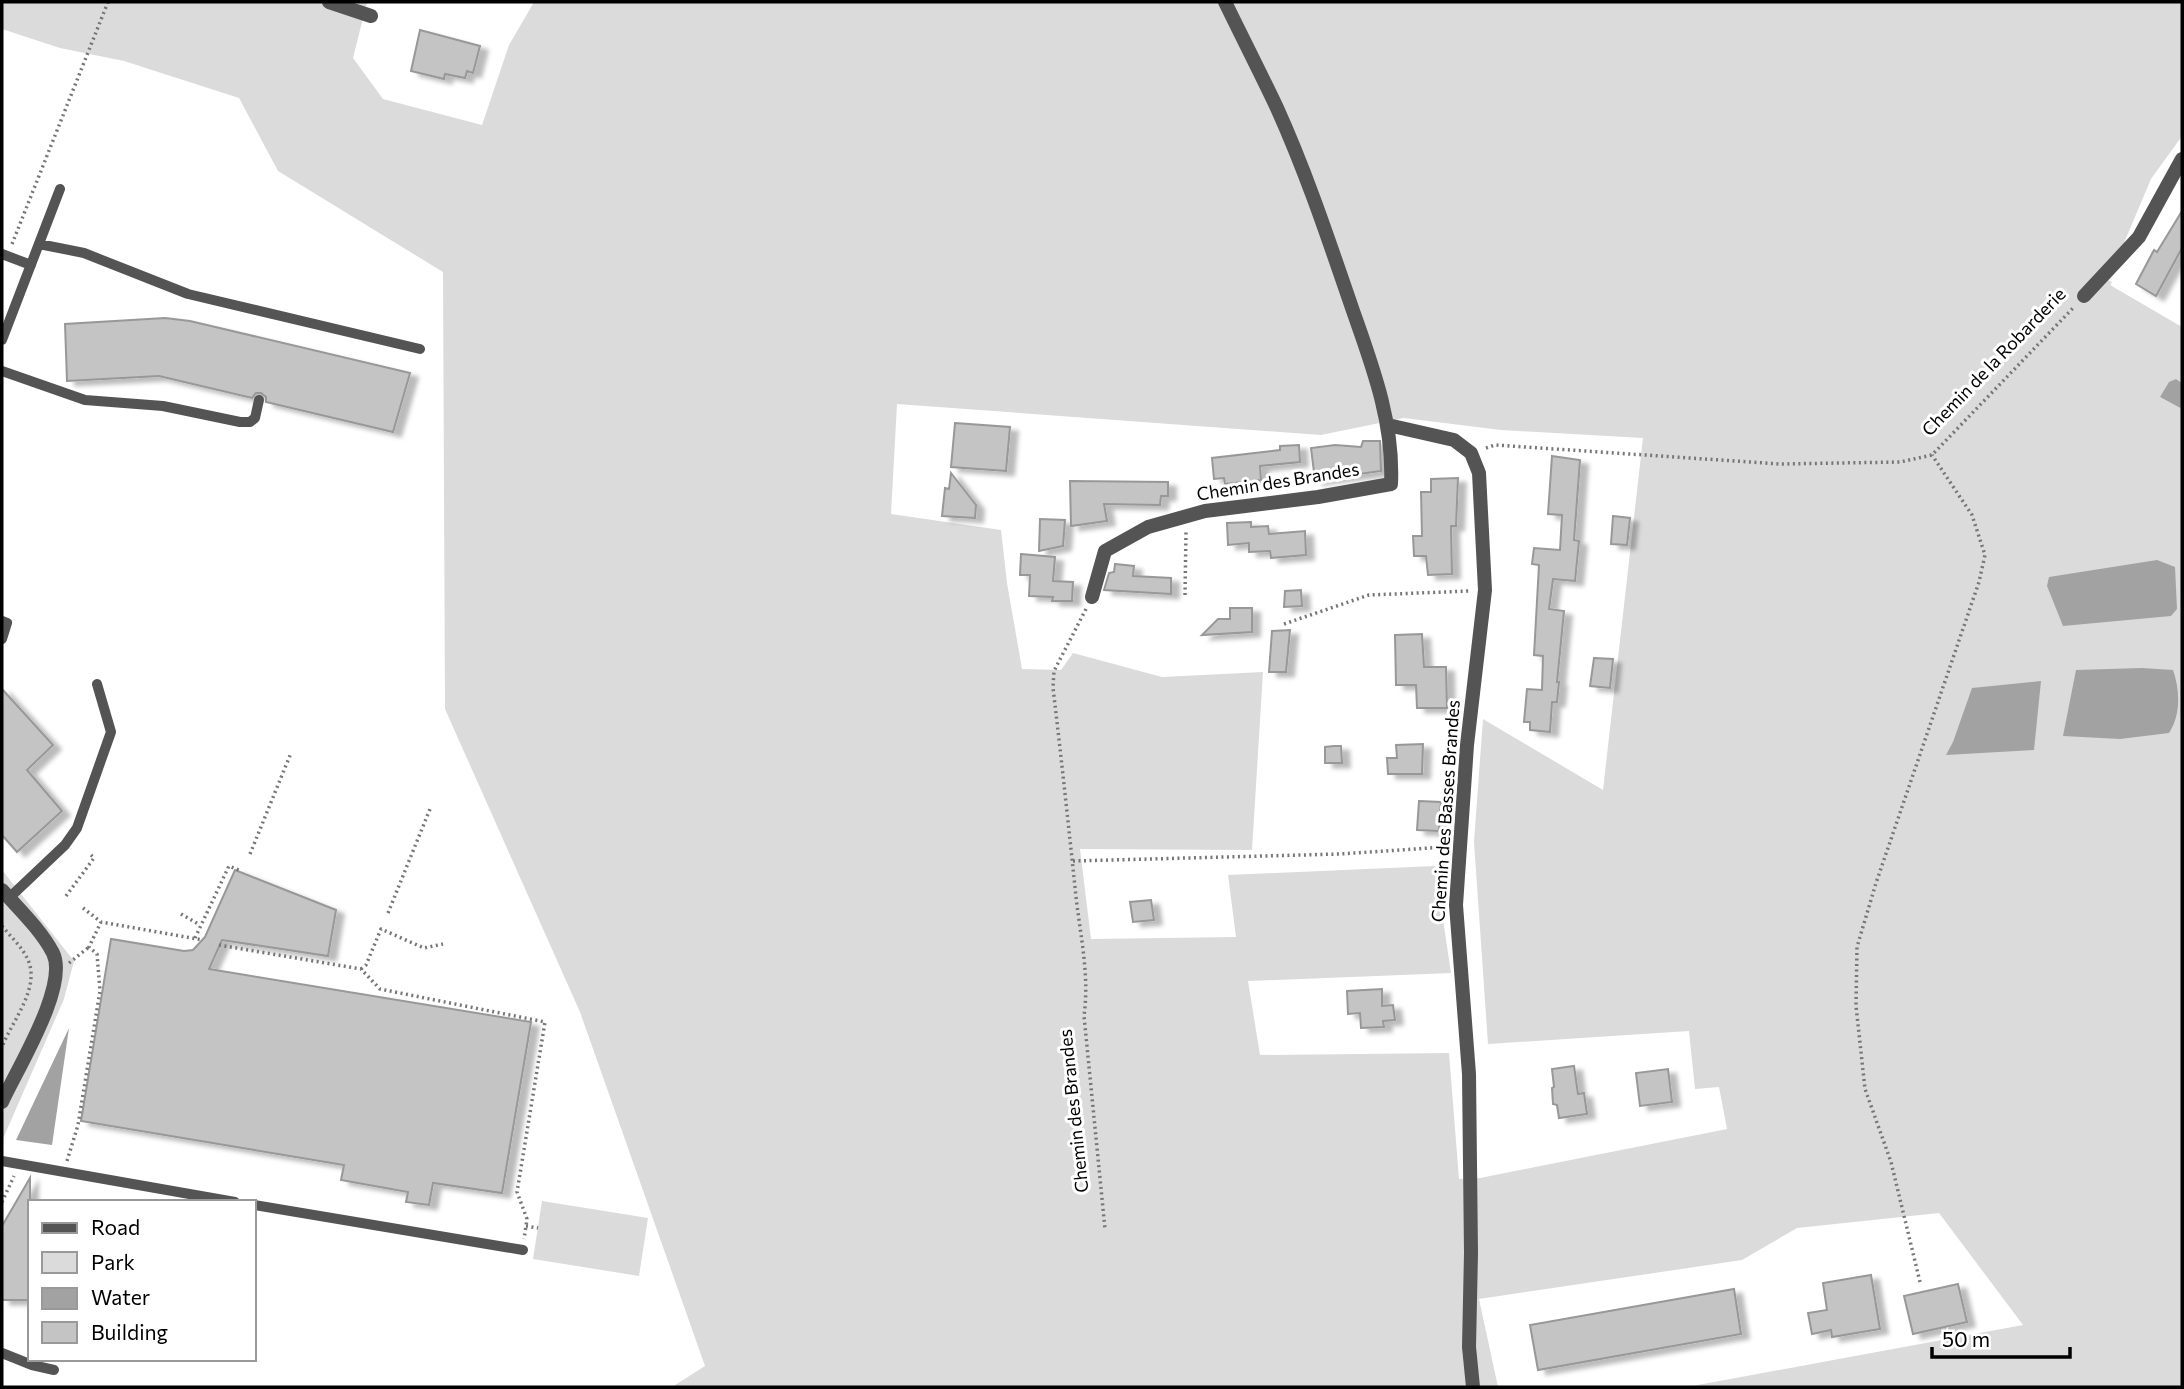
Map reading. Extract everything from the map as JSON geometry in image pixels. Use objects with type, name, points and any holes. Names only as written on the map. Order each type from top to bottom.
[{"type":"street","points":[[328,2],[372,16]]},
{"type":"street","name":"Chemin des Brandes","points":[[1092,597],[1105,551],[1148,527],[1205,511],[1318,497],[1391,484],[1388,425],[1378,384],[1330,244],[1278,110],[1225,2]]},
{"type":"street","name":"Chemin de la Robarderie","points":[[2084,296],[2139,237],[2182,159]]},
{"type":"street","points":[[1388,425],[1454,440],[1471,453]]},
{"type":"street","name":"Chemin des Basses Brandes","points":[[1471,453],[1479,473],[1485,590],[1467,746],[1456,905],[1469,1074],[1469,1347],[1473,1387]]},
{"type":"street","points":[[2,1102],[50,1002],[57,972],[53,954],[5,894]]},
{"type":"lane","points":[[2,340],[60,189]]},
{"type":"lane","points":[[39,244],[84,253],[188,294],[420,349]]},
{"type":"lane","points":[[5,255],[31,265]]},
{"type":"lane","points":[[2,371],[85,400],[163,406],[240,422],[250,422],[255,418],[259,400]]},
{"type":"lane","points":[[2,621],[7,623],[2,639]]},
{"type":"lane","points":[[5,894],[65,845],[77,828],[111,732],[97,684]]},
{"type":"lane","points":[[2,1161],[223,1200]]},
{"type":"lane","points":[[256,1205],[523,1250]]},
{"type":"lane","points":[[2,1353],[32,1366],[54,1370]]},
{"type":"path","points":[[5,255],[108,2]]},
{"type":"path","name":"Chemin de la Robarderie","points":[[1471,453],[1495,445],[1780,464],[1900,462],[1932,455],[2084,296]]},
{"type":"path","points":[[1920,1282],[1891,1162],[1865,1089],[1856,1006],[1857,947],[1876,883],[1979,582],[1985,555],[1972,515],[1932,455]]},
{"type":"path","points":[[1185,595],[1186,516]]},
{"type":"path","points":[[1284,624],[1369,595],[1485,590]]},
{"type":"path","name":"Chemin des Brandes","points":[[1092,597],[1054,671],[1053,680],[1086,966],[1084,1016],[1105,1229]]},
{"type":"path","points":[[250,854],[291,753]]},
{"type":"path","points":[[388,913],[430,809]]},
{"type":"path","points":[[1073,861],[1327,854],[1460,846]]},
{"type":"path","points":[[66,896],[94,858],[91,855]]},
{"type":"path","points":[[195,939],[229,866],[241,871]]},
{"type":"path","points":[[83,908],[102,922],[203,940]]},
{"type":"path","points":[[181,914],[201,925]]},
{"type":"path","points":[[66,964],[74,961],[89,947],[102,922]]},
{"type":"path","points":[[2,926],[25,954],[33,970],[31,986],[2,1047]]},
{"type":"path","points":[[361,969],[366,965],[381,929],[424,948],[443,944]]},
{"type":"path","points":[[219,945],[361,969],[380,989],[545,1022],[517,1192],[527,1219],[523,1250]]},
{"type":"path","points":[[63,1173],[78,1125],[100,991],[97,954],[89,947]]},
{"type":"path","points":[[2,1202],[19,1165]]},
{"type":"path","points":[[526,1226],[538,1228]]},
{"type":"green space","points":[[2,2],[367,2],[353,58],[383,99],[482,125],[509,45],[534,2],[2182,2],[2182,136],[2151,179],[2124,243],[2098,275],[2112,282],[2110,285],[2182,327],[2182,383],[2176,379],[2160,397],[2182,409],[2182,1387],[1687,1387],[2023,1325],[1939,1213],[1797,1228],[1742,1260],[1479,1299],[1498,1387],[672,1387],[705,1366],[580,1012],[445,709],[443,272],[278,171],[239,98],[124,61],[60,48],[2,29]],"holes":[[[897,404],[1321,435],[1404,418],[1501,430],[1643,438],[1603,790],[1483,719],[1474,842],[1488,1044],[1689,1031],[1695,1089],[1719,1087],[1727,1129],[1480,1178],[1459,1179],[1449,1053],[1260,1055],[1248,981],[1451,973],[1435,866],[1228,875],[1236,937],[1091,939],[1080,849],[1252,850],[1263,672],[1162,677],[1073,653],[1061,670],[1022,669],[1001,530],[891,514]]]},
{"type":"green space","points":[[2,870],[74,961],[64,999],[2,1141]]},
{"type":"green space","points":[[542,1201],[648,1218],[639,1276],[533,1259]]},
{"type":"water","points":[[2176,379],[2182,383],[2182,409],[2160,397],[2169,382]]},
{"type":"water","points":[[2157,560],[2175,567],[2177,609],[2171,616],[2063,626],[2047,586],[2049,577]]},
{"type":"water","points":[[2076,670],[2173,670],[2178,702],[2176,718],[2169,733],[2120,739],[2063,736]]},
{"type":"water","points":[[2041,681],[2034,750],[1946,755],[1972,688]]},
{"type":"water","points":[[69,1028],[52,1145],[16,1140]]},
{"type":"building","points":[[420,30],[480,46],[473,73],[467,71],[465,78],[445,74],[444,79],[411,71]]},
{"type":"building","points":[[2182,211],[2182,248],[2156,296],[2136,284],[2154,250],[2157,252]]},
{"type":"building","points":[[165,318],[190,321],[410,373],[393,432],[266,402],[266,397],[261,393],[256,393],[252,398],[159,376],[67,381],[65,324]]},
{"type":"building","points":[[955,423],[1010,427],[1006,471],[951,467]]},
{"type":"building","points":[[1363,441],[1380,441],[1381,471],[1315,480],[1311,448],[1335,445],[1361,447]]},
{"type":"building","points":[[1299,445],[1300,462],[1260,466],[1261,480],[1225,484],[1224,478],[1214,479],[1212,458],[1280,450],[1280,446]]},
{"type":"building","points":[[1552,456],[1580,460],[1574,540],[1579,541],[1575,581],[1553,579],[1549,609],[1564,611],[1557,702],[1552,702],[1550,732],[1530,730],[1530,722],[1524,722],[1527,689],[1542,690],[1543,656],[1534,655],[1539,565],[1532,564],[1534,548],[1560,550],[1562,515],[1548,514]]},
{"type":"building","points":[[951,473],[976,505],[975,518],[942,516],[945,488],[949,489]]},
{"type":"building","points":[[1458,478],[1456,526],[1451,526],[1452,574],[1428,575],[1426,556],[1414,556],[1413,536],[1422,536],[1421,492],[1431,492],[1431,479]]},
{"type":"building","points":[[1070,481],[1168,482],[1168,496],[1161,496],[1160,505],[1104,504],[1107,521],[1071,526]]},
{"type":"building","points":[[1613,516],[1630,518],[1627,545],[1611,544]]},
{"type":"building","points":[[1040,519],[1065,520],[1063,546],[1039,551]]},
{"type":"building","points":[[1251,522],[1251,527],[1268,526],[1269,534],[1305,531],[1306,555],[1271,558],[1270,551],[1249,552],[1249,543],[1228,545],[1227,523]]},
{"type":"building","points":[[1021,554],[1055,557],[1053,581],[1073,582],[1072,601],[1052,601],[1053,597],[1029,596],[1030,575],[1020,575]]},
{"type":"building","points":[[1115,564],[1134,566],[1133,576],[1171,578],[1171,594],[1104,590],[1109,573],[1114,572]]},
{"type":"building","points":[[1301,590],[1302,606],[1284,607],[1285,591]]},
{"type":"building","points":[[1230,608],[1252,608],[1252,632],[1202,635],[1218,619],[1230,619]]},
{"type":"building","points":[[1290,630],[1286,672],[1269,672],[1272,631]]},
{"type":"building","points":[[1422,634],[1424,667],[1446,667],[1447,708],[1417,708],[1416,685],[1396,685],[1395,635]]},
{"type":"building","points":[[1594,658],[1613,659],[1610,688],[1590,686]]},
{"type":"building","points":[[2,689],[53,745],[27,770],[62,811],[17,852],[2,835]]},
{"type":"building","points":[[1423,744],[1422,774],[1388,774],[1387,758],[1397,758],[1396,745]]},
{"type":"building","points":[[1341,746],[1342,763],[1325,763],[1325,747]]},
{"type":"building","points":[[1419,801],[1441,802],[1439,831],[1417,830]]},
{"type":"building","points":[[235,870],[336,910],[328,956],[222,940],[209,969],[531,1022],[502,1193],[433,1183],[429,1205],[406,1202],[408,1192],[341,1180],[344,1165],[81,1121],[111,939],[184,951],[193,950],[205,937]]},
{"type":"building","points":[[1151,900],[1154,920],[1133,922],[1130,902]]},
{"type":"building","points":[[1382,989],[1382,1006],[1393,1005],[1395,1020],[1383,1021],[1384,1027],[1361,1028],[1360,1013],[1348,1014],[1347,991]]},
{"type":"building","points":[[1574,1066],[1578,1094],[1584,1093],[1587,1114],[1559,1118],[1557,1105],[1553,1104],[1552,1069]]},
{"type":"building","points":[[1668,1069],[1672,1102],[1640,1106],[1636,1073]]},
{"type":"building","points":[[30,1178],[28,1300],[2,1300],[2,1226]]},
{"type":"building","points":[[1871,1275],[1880,1329],[1832,1337],[1831,1330],[1812,1334],[1808,1313],[1827,1310],[1823,1283]]},
{"type":"building","points":[[1958,1284],[1967,1322],[1913,1334],[1904,1296]]},
{"type":"building","points":[[1734,1289],[1741,1334],[1538,1370],[1530,1325]]}]
